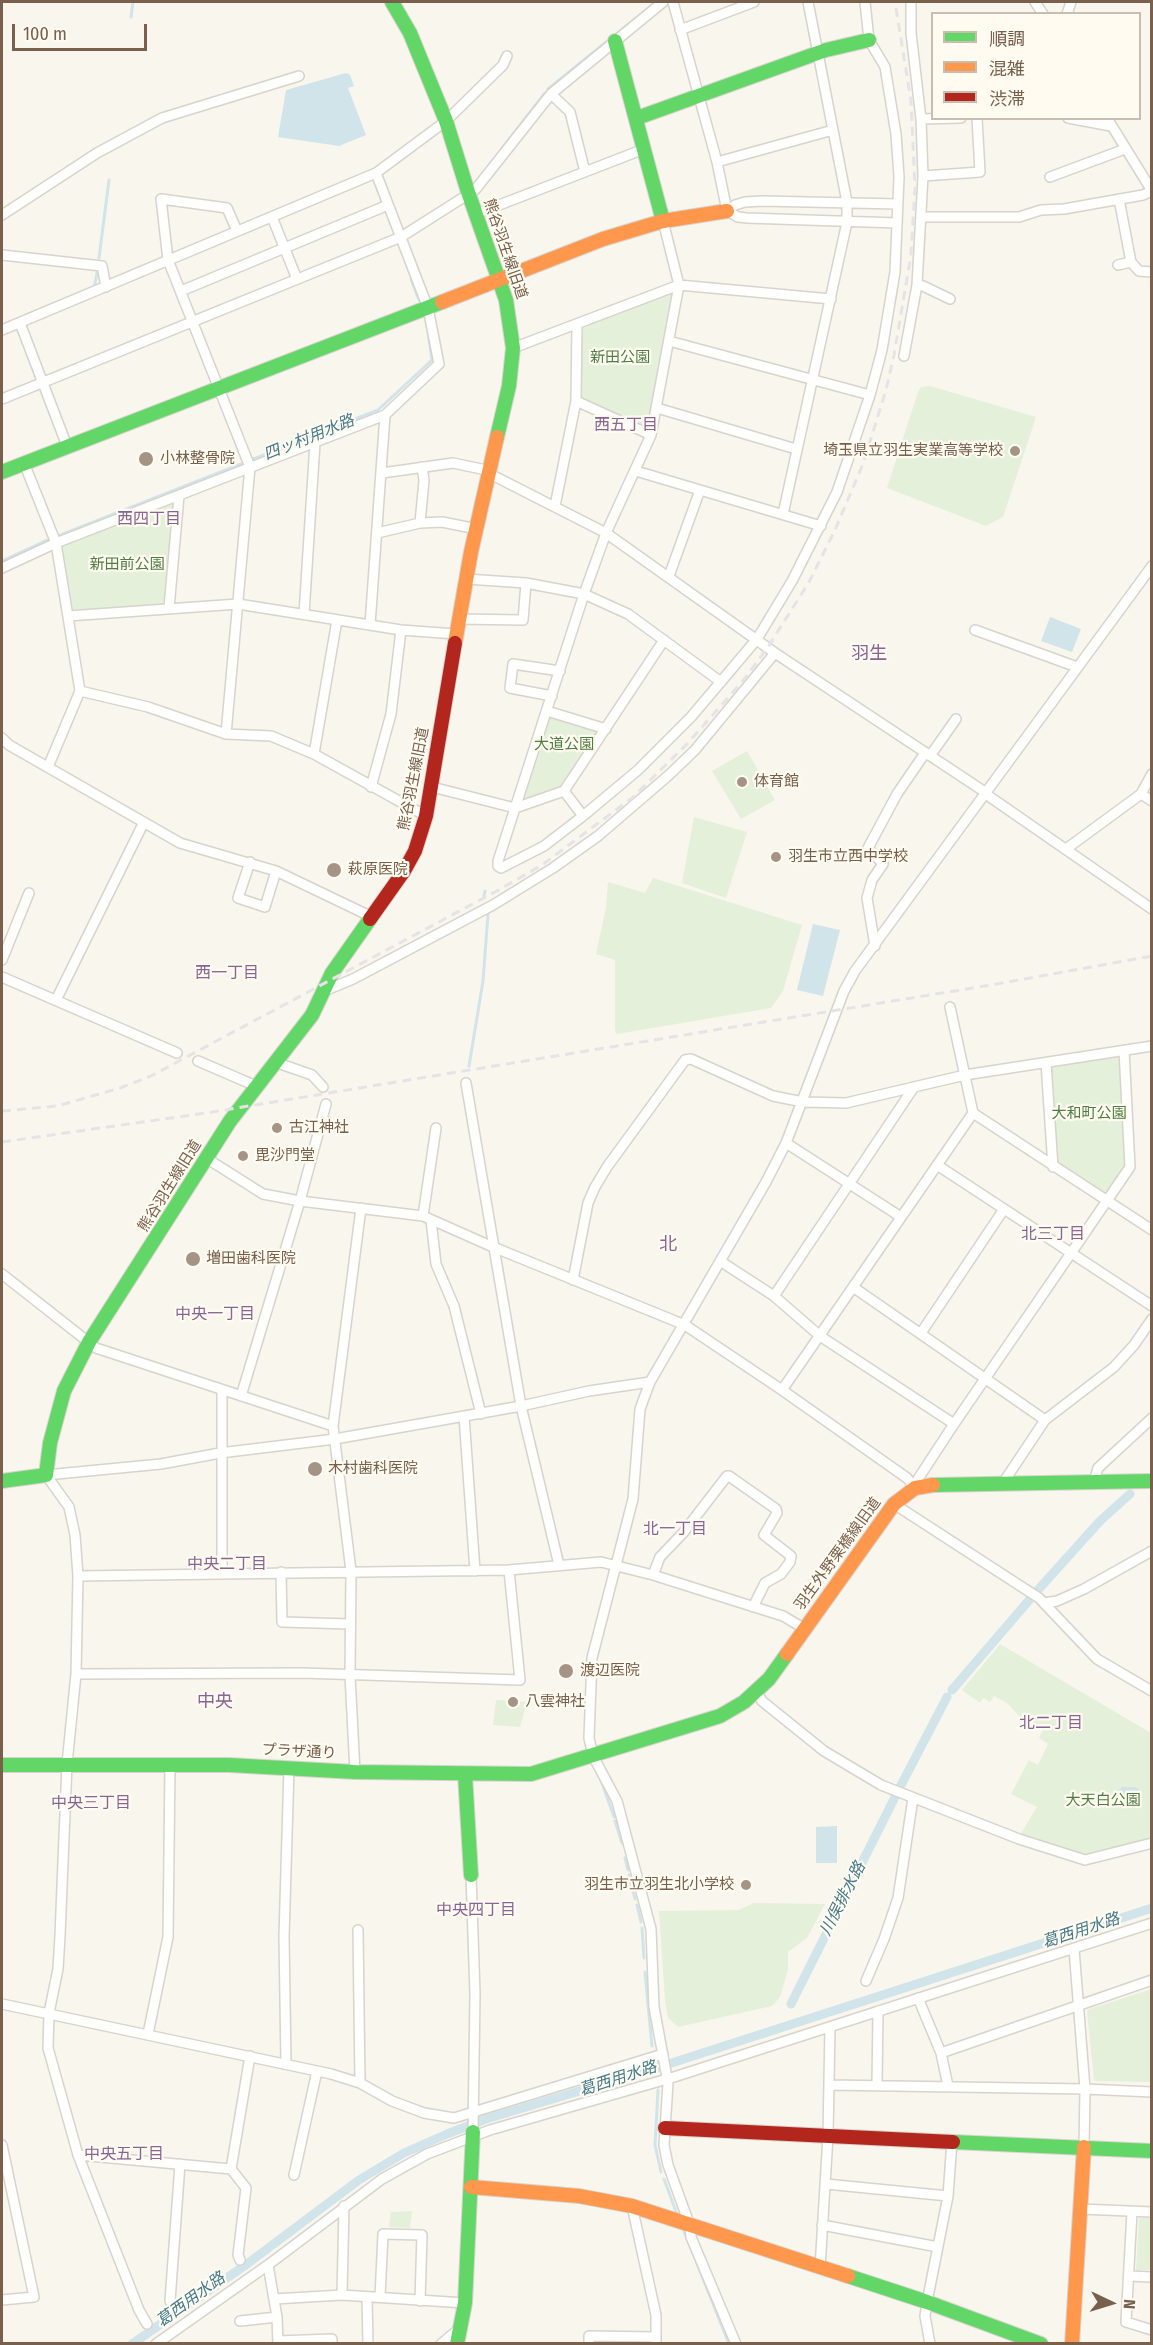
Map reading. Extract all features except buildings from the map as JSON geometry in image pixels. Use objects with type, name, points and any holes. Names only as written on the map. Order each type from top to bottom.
[{"type":"street","name":"熊谷羽生線旧道","points":[[46,1475],[50,1443],[64,1391],[89,1342],[151,1248],[206,1158],[256,1086],[312,1015],[337,965],[415,851],[426,816],[466,579],[509,386],[513,348],[508,312],[499,280],[446,121],[410,33],[392,2]]},
{"type":"street","points":[[2,399],[401,237],[468,192],[475,190],[551,94],[663,2]]},
{"type":"street","points":[[673,2],[717,162],[727,211],[738,217],[897,223]]},
{"type":"street","points":[[681,30],[748,2]]},
{"type":"street","points":[[783,514],[847,222],[847,202],[808,2]]},
{"type":"street","points":[[615,41],[679,285],[651,435],[606,533],[584,594],[548,711],[514,808],[498,861],[498,866],[501,868],[544,846],[608,797],[676,732],[721,682],[757,639],[792,581],[821,526],[849,461],[870,395],[890,306],[898,204],[898,155],[891,99],[885,67],[869,40],[865,2]]},
{"type":"street","points":[[904,356],[917,285],[923,176],[921,119],[911,33],[911,2]]},
{"type":"street","points":[[636,118],[818,53],[869,40]]},
{"type":"street","points":[[2,330],[376,173],[446,121],[503,65],[507,56]]},
{"type":"street","points":[[2,215],[96,153],[162,118],[299,76]]},
{"type":"street","points":[[551,94],[570,112],[585,172]]},
{"type":"street","points":[[921,119],[931,119]]},
{"type":"street","points":[[923,176],[980,172],[977,120]]},
{"type":"street","points":[[922,217],[1019,217],[1041,210],[1064,209],[1152,191],[1109,122],[1088,120]]},
{"type":"street","points":[[717,162],[833,130]]},
{"type":"street","points":[[476,214],[644,149]]},
{"type":"street","points":[[1050,177],[1125,149]]},
{"type":"street","points":[[2,568],[56,543],[385,415],[439,364],[428,308],[376,173]]},
{"type":"street","points":[[226,734],[250,467],[168,260],[161,199],[227,208],[237,231]]},
{"type":"street","points":[[1119,199],[1131,262],[1139,271],[1152,273]]},
{"type":"street","points":[[2,472],[603,239],[663,221],[727,211],[745,202],[775,200],[898,204]]},
{"type":"street","points":[[181,291],[388,205]]},
{"type":"street","points":[[272,217],[297,279]]},
{"type":"street","points":[[2,255],[102,266],[106,287]]},
{"type":"street","points":[[1118,265],[1131,262]]},
{"type":"street","points":[[513,348],[679,285],[831,298]]},
{"type":"street","points":[[917,285],[924,286],[950,299]]},
{"type":"street","points":[[20,323],[67,446]]},
{"type":"street","points":[[555,506],[576,401],[577,324]]},
{"type":"street","points":[[669,341],[870,395]]},
{"type":"street","points":[[576,401],[651,435]]},
{"type":"street","points":[[657,408],[796,449]]},
{"type":"street","points":[[370,625],[385,415]]},
{"type":"street","points":[[304,614],[315,443]]},
{"type":"street","points":[[24,463],[56,543],[80,691],[48,767]]},
{"type":"street","points":[[381,473],[453,463],[490,473],[606,533],[775,653],[985,792],[1152,909]]},
{"type":"street","points":[[420,523],[424,480],[422,467]]},
{"type":"street","points":[[636,471],[821,526]]},
{"type":"street","points":[[669,576],[700,490]]},
{"type":"street","points":[[169,608],[179,495]]},
{"type":"street","points":[[377,533],[420,523],[442,522],[477,530]]},
{"type":"street","points":[[736,2343],[691,2237],[690,2226],[664,2150],[668,2076],[654,2007],[651,1929],[617,1801],[593,1756],[588,1729],[592,1658],[633,1499],[640,1409],[650,1382],[685,1325],[786,1143],[844,992],[855,971],[1152,566]]},
{"type":"street","points":[[466,579],[526,584],[584,594],[628,614],[721,682]]},
{"type":"street","points":[[459,619],[523,620],[526,584]]},
{"type":"street","points":[[68,616],[238,604],[401,630],[456,634]]},
{"type":"street","points":[[314,754],[337,620]]},
{"type":"street","points":[[370,787],[391,714],[401,630]]},
{"type":"street","points":[[975,630],[1077,667]]},
{"type":"street","points":[[432,788],[514,808],[564,791],[664,640]]},
{"type":"street","points":[[324,991],[353,979],[493,905],[553,868],[598,836],[669,776],[695,750],[775,653]]},
{"type":"street","points":[[552,696],[510,688],[513,664],[560,670]]},
{"type":"street","points":[[80,691],[148,707],[226,734],[272,736],[314,754],[426,816]]},
{"type":"street","points":[[548,711],[606,729]]},
{"type":"street","points":[[875,946],[867,898],[872,880],[884,864],[868,848],[897,794],[956,718]]},
{"type":"street","points":[[2,738],[9,745],[143,824],[180,843],[276,871],[372,917]]},
{"type":"street","points":[[1066,849],[1141,794],[1152,774]]},
{"type":"street","points":[[564,791],[584,816]]},
{"type":"street","points":[[1141,794],[1152,801]]},
{"type":"street","points":[[56,1000],[143,824]]},
{"type":"street","points":[[250,862],[238,898],[265,907],[276,871]]},
{"type":"street","points":[[2,960],[29,892]]},
{"type":"street","points":[[2,976],[177,1053]]},
{"type":"street","points":[[950,1006],[973,1113],[1152,1230]]},
{"type":"street","points":[[573,1280],[588,1203],[595,1187],[606,1167],[685,1060],[692,1059],[773,1096],[803,1102],[846,1103],[965,1075],[1152,1046]]},
{"type":"street","points":[[915,1488],[918,1479],[954,1424],[1108,1201],[1131,1163],[1124,1050]]},
{"type":"street","points":[[198,1061],[256,1086]]},
{"type":"street","points":[[275,1062],[312,1075],[323,1087]]},
{"type":"street","points":[[1047,1062],[1053,1167]]},
{"type":"street","points":[[466,1083],[521,1406],[559,1565]]},
{"type":"street","points":[[774,1296],[914,1087]]},
{"type":"street","points":[[241,1396],[300,1200],[326,1104]]},
{"type":"street","points":[[782,1390],[973,1113]]},
{"type":"street","points":[[436,1128],[427,1218],[436,1264],[454,1306],[481,1414]]},
{"type":"street","points":[[786,1143],[901,1217]]},
{"type":"street","points":[[206,1158],[263,1194],[427,1218],[685,1325],[907,1478],[915,1488]]},
{"type":"street","points":[[937,1165],[1152,1306]]},
{"type":"street","points":[[355,1772],[350,1675],[351,1571],[333,1426],[361,1208]]},
{"type":"street","points":[[921,1333],[1004,1209]]},
{"type":"street","points":[[720,1261],[774,1296],[820,1336],[954,1424]]},
{"type":"street","points":[[2,1274],[96,1348],[333,1426]]},
{"type":"street","points":[[853,1287],[1045,1420]]},
{"type":"street","points":[[1003,1483],[1045,1420],[1114,1367],[1134,1345],[1152,1319]]},
{"type":"street","points":[[2,1481],[161,1464],[220,1453],[335,1439],[481,1414],[589,1391],[650,1382]]},
{"type":"street","points":[[222,1390],[220,1453],[222,1573]]},
{"type":"street","points":[[464,1416],[475,1571]]},
{"type":"street","points":[[1094,1481],[1098,1468],[1152,1418]]},
{"type":"street","points":[[46,1475],[69,1507],[75,1535],[78,1576],[76,1674],[67,1764],[58,1969],[49,2013],[48,2048],[78,2155],[139,2310],[147,2324]]},
{"type":"street","points":[[653,1575],[660,1557],[683,1533],[729,1476],[776,1509],[777,1513],[764,1534],[790,1556],[790,1562],[782,1574],[765,1584],[753,1607]]},
{"type":"street","name":"羽生外野栗橋線旧道","points":[[593,1756],[720,1716],[757,1692],[770,1679],[894,1504],[900,1497],[915,1488],[942,1484],[1152,1481]]},
{"type":"street","points":[[894,1504],[1038,1598],[1097,1659],[1152,1691]]},
{"type":"street","points":[[1038,1598],[1057,1601],[1084,1589],[1152,1551]]},
{"type":"street","points":[[78,1576],[475,1571],[601,1562],[653,1575],[783,1616],[805,1629]]},
{"type":"street","points":[[76,1674],[350,1675],[520,1680],[509,1570]]},
{"type":"street","points":[[281,1572],[282,1622],[350,1624]]},
{"type":"street","points":[[757,1692],[762,1701],[824,1751],[881,1785],[1019,1839],[1088,1860],[1152,1843]]},
{"type":"street","name":"プラザ通り","points":[[2,1765],[67,1764],[531,1774],[593,1756]]},
{"type":"street","points":[[148,2034],[168,1937],[170,1766]]},
{"type":"street","points":[[286,2063],[284,1937],[289,1768]]},
{"type":"street","points":[[458,2343],[465,2303],[471,2187],[475,1994],[465,1774]]},
{"type":"street","points":[[866,1981],[898,1898],[913,1798]]},
{"type":"street","points":[[156,2343],[169,2339],[382,2179],[427,2154],[473,2134],[830,2027],[1152,1923]]},
{"type":"street","points":[[358,1930],[360,2083]]},
{"type":"street","points":[[1071,2343],[1081,2209],[1085,2089],[1074,1948]]},
{"type":"street","points":[[941,2053],[1152,1980]]},
{"type":"street","points":[[918,1998],[941,2053],[948,2086]]},
{"type":"street","points":[[2,2004],[286,2063],[360,2083],[392,2101],[424,2113],[454,2118],[663,2055]]},
{"type":"street","points":[[877,2085],[878,2011]]},
{"type":"street","points":[[820,2268],[828,2136],[830,2027]]},
{"type":"street","points":[[231,2169],[250,2056]]},
{"type":"street","points":[[294,2175],[317,2071]]},
{"type":"street","points":[[830,2085],[1152,2092]]},
{"type":"street","points":[[665,2128],[1152,2151]]},
{"type":"street","points":[[930,2343],[925,2316],[948,2196],[952,2141]]},
{"type":"street","points":[[2,2145],[3,2163],[34,2297],[2,2300]]},
{"type":"street","points":[[78,2155],[231,2169],[246,2188],[238,2255],[240,2260]]},
{"type":"street","points":[[170,2301],[180,2164]]},
{"type":"street","points":[[826,2184],[948,2196]]},
{"type":"street","points":[[471,2187],[579,2196],[632,2206],[927,2302],[1034,2342]]},
{"type":"street","points":[[342,2295],[344,2206]]},
{"type":"street","points":[[589,2343],[590,2336],[618,2340],[656,2340],[656,2315],[632,2206]]},
{"type":"street","points":[[1081,2209],[1152,2212]]},
{"type":"street","points":[[1132,2212],[1126,2322],[1152,2330]]},
{"type":"street","points":[[822,2225],[939,2247]]},
{"type":"street","points":[[380,2297],[383,2234],[422,2235],[420,2301]]},
{"type":"street","points":[[268,2265],[277,2317],[278,2342],[332,2339],[332,2343]]},
{"type":"street","points":[[1129,2276],[1152,2277]]},
{"type":"street","points":[[274,2299],[342,2295],[465,2303]]},
{"type":"street","points":[[367,2296],[368,2343]]},
{"type":"street","points":[[240,2321],[277,2317]]},
{"type":"street","points":[[441,2343],[462,2326]]},
{"type":"green space","name":"新田公園","points":[[674,291],[648,429],[579,399],[579,327]]},
{"type":"green space","points":[[930,386],[1036,417],[1003,517],[986,526],[887,488],[918,392],[921,387]]},
{"type":"green space","name":"新田前公園","points":[[179,496],[169,608],[68,616],[56,543]]},
{"type":"green space","name":"大道公園","points":[[550,716],[601,730],[562,789],[520,803]]},
{"type":"green space","name":"体育館","points":[[747,751],[775,800],[741,819],[712,771]]},
{"type":"green space","points":[[694,817],[747,832],[726,898],[682,883]]},
{"type":"green space","points":[[653,878],[802,925],[783,991],[771,1008],[617,1034],[615,1030],[615,960],[596,954],[606,908],[608,882],[645,893]]},
{"type":"green space","name":"大和町公園","points":[[1122,1052],[1127,1165],[1109,1191],[1104,1192],[1056,1165],[1049,1064]]},
{"type":"green space","name":"大天白公園","points":[[1000,1644],[1151,1733],[1151,1839],[1081,1857],[1020,1835],[1037,1807],[1011,1794],[1029,1760],[1038,1765],[1048,1744],[1039,1738],[1043,1730],[1021,1718],[1007,1703],[994,1696],[990,1702],[983,1698],[980,1703],[962,1690]]},
{"type":"green space","points":[[496,1700],[527,1702],[520,1727],[493,1725]]},
{"type":"green space","points":[[754,1903],[825,1904],[807,1938],[788,1952],[788,1970],[780,1997],[772,2006],[678,2027],[668,2018],[665,2001],[659,1911],[738,1910]]},
{"type":"green space","points":[[1151,1989],[1151,2082],[1094,2081],[1087,2010]]},
{"type":"green space","points":[[412,2211],[410,2228],[389,2227],[391,2212]]},
{"type":"green space","points":[[1139,2218],[1151,2218],[1151,2270],[1136,2270]]},
{"type":"shaded area","points":[[346,73],[350,75],[354,86],[348,88],[366,135],[339,146],[278,137],[286,90]]},
{"type":"shaded area","points":[[1050,617],[1081,629],[1072,652],[1041,641]]},
{"type":"shaded area","points":[[813,924],[840,930],[823,996],[797,990]]},
{"type":"shaded area","points":[[1122,1787],[1135,1787],[1139,1790],[1138,1796],[1126,1805],[1117,1805],[1114,1802],[1116,1793]]},
{"type":"shaded area","points":[[837,1826],[837,1863],[816,1863],[816,1827]]},
{"type":"waterway","points":[[131,17],[133,2]]},
{"type":"waterway","name":"四ッ村用水路","points":[[548,89],[656,2]]},
{"type":"waterway","name":"四ッ村用水路","points":[[500,151],[545,93]]},
{"type":"waterway","points":[[99,258],[109,180]]},
{"type":"waterway","points":[[94,288],[97,273]]},
{"type":"waterway","name":"四ッ村用水路","points":[[411,279],[419,300]]},
{"type":"waterway","name":"四ッ村用水路","points":[[2,561],[43,542],[378,410],[432,360],[427,325]]},
{"type":"waterway","points":[[484,896],[485,891]]},
{"type":"waterway","points":[[469,1066],[483,981],[488,914]]},
{"type":"waterway","name":"川俣排水路","points":[[1037,1591],[1100,1521],[1130,1494]]},
{"type":"waterway","name":"川俣排水路","points":[[952,1690],[1031,1598]]},
{"type":"waterway","name":"川俣排水路","points":[[899,1789],[947,1697]]},
{"type":"waterway","points":[[601,1780],[614,1817]]},
{"type":"waterway","name":"川俣排水路","points":[[791,2004],[896,1795]]},
{"type":"waterway","points":[[615,1821],[622,1843]]},
{"type":"waterway","points":[[625,1858],[628,1870]]},
{"type":"waterway","points":[[629,1875],[635,1899]]},
{"type":"waterway","points":[[637,1905],[641,1922]]},
{"type":"waterway","name":"葛西用水路","points":[[132,2344],[247,2264],[359,2180],[404,2153],[447,2134],[486,2119],[653,2069],[1152,1908]]},
{"type":"waterway","points":[[642,1928],[644,1958]]},
{"type":"waterway","points":[[645,1972],[652,2046]]},
{"type":"waterway","points":[[658,2090],[655,2145],[661,2172]]},
{"type":"waterway","points":[[664,2179],[678,2217]]},
{"type":"waterway","points":[[684,2231],[729,2344]]},
{"type":"railway","points":[[2,1111],[57,1106],[120,1088],[151,1076],[542,865],[632,798],[686,745],[742,682],[768,647],[809,582],[835,530],[863,464],[886,390],[894,355],[911,255],[915,187],[911,101],[895,2]]},
{"type":"railway","points":[[2,1142],[206,1113],[991,985],[1152,956]]},
{"type":"traffic: fast","points":[[392,2],[410,33],[446,121],[506,300],[513,348],[509,386],[497,437]]},
{"type":"traffic: fast","points":[[637,118],[826,50],[869,40]]},
{"type":"traffic: fast","points":[[615,41],[663,221]]},
{"type":"traffic: fast","points":[[2,472],[442,302]]},
{"type":"traffic: fast","points":[[2,1481],[46,1475],[50,1443],[64,1391],[89,1342],[230,1121],[312,1015],[332,973],[370,919]]},
{"type":"traffic: fast","points":[[933,1485],[1152,1481]]},
{"type":"traffic: fast","points":[[2,1765],[229,1765],[355,1772],[531,1774],[720,1716],[744,1702],[769,1679],[787,1654]]},
{"type":"traffic: fast","points":[[465,1774],[471,1875]]},
{"type":"traffic: fast","points":[[457,2344],[465,2303],[473,2132]]},
{"type":"traffic: fast","points":[[953,2142],[1152,2151]]},
{"type":"traffic: fast","points":[[848,2276],[1041,2344]]},
{"type":"traffic: slow","points":[[442,302],[603,239],[663,221],[727,211]]},
{"type":"traffic: slow","points":[[455,643],[471,552],[497,437]]},
{"type":"traffic: slow","points":[[787,1654],[894,1504],[915,1488],[933,1485]]},
{"type":"traffic: slow","points":[[1072,2344],[1084,2147]]},
{"type":"traffic: slow","points":[[471,2187],[579,2196],[632,2206],[848,2276]]},
{"type":"traffic: jam","points":[[370,919],[404,871],[415,851],[426,816],[455,643]]},
{"type":"traffic: jam","points":[[665,2128],[953,2142]]},
{"type":"place","name":"埼玉県立羽生実業高等学校","points":[[1015,451]]},
{"type":"place","name":"小林整骨院","points":[[146,459]]},
{"type":"place","name":"体育館","points":[[742,782]]},
{"type":"place","name":"羽生市立西中学校","points":[[776,857]]},
{"type":"place","name":"萩原医院","points":[[334,870]]},
{"type":"place","name":"古江神社","points":[[277,1128]]},
{"type":"place","name":"毘沙門堂","points":[[243,1156]]},
{"type":"place","name":"増田歯科医院","points":[[193,1259]]},
{"type":"place","name":"木村歯科医院","points":[[315,1469]]},
{"type":"place","name":"渡辺医院","points":[[566,1671]]},
{"type":"place","name":"八雲神社","points":[[513,1702]]},
{"type":"place","name":"羽生市立羽生北小学校","points":[[746,1885]]},
{"type":"district","name":"西五丁目","points":[[626,426]]},
{"type":"district","name":"西四丁目","points":[[149,520]]},
{"type":"district","name":"羽生","points":[[869,654]]},
{"type":"district","name":"西一丁目","points":[[227,974]]},
{"type":"district","name":"北三丁目","points":[[1053,1235]]},
{"type":"district","name":"北","points":[[668,1245]]},
{"type":"district","name":"中央一丁目","points":[[215,1315]]},
{"type":"district","name":"北一丁目","points":[[675,1530]]},
{"type":"district","name":"中央二丁目","points":[[227,1565]]},
{"type":"district","name":"中央","points":[[215,1702]]},
{"type":"district","name":"北二丁目","points":[[1051,1724]]},
{"type":"district","name":"中央三丁目","points":[[91,1804]]},
{"type":"district","name":"中央四丁目","points":[[476,1911]]},
{"type":"district","name":"中央五丁目","points":[[124,2155]]}]
